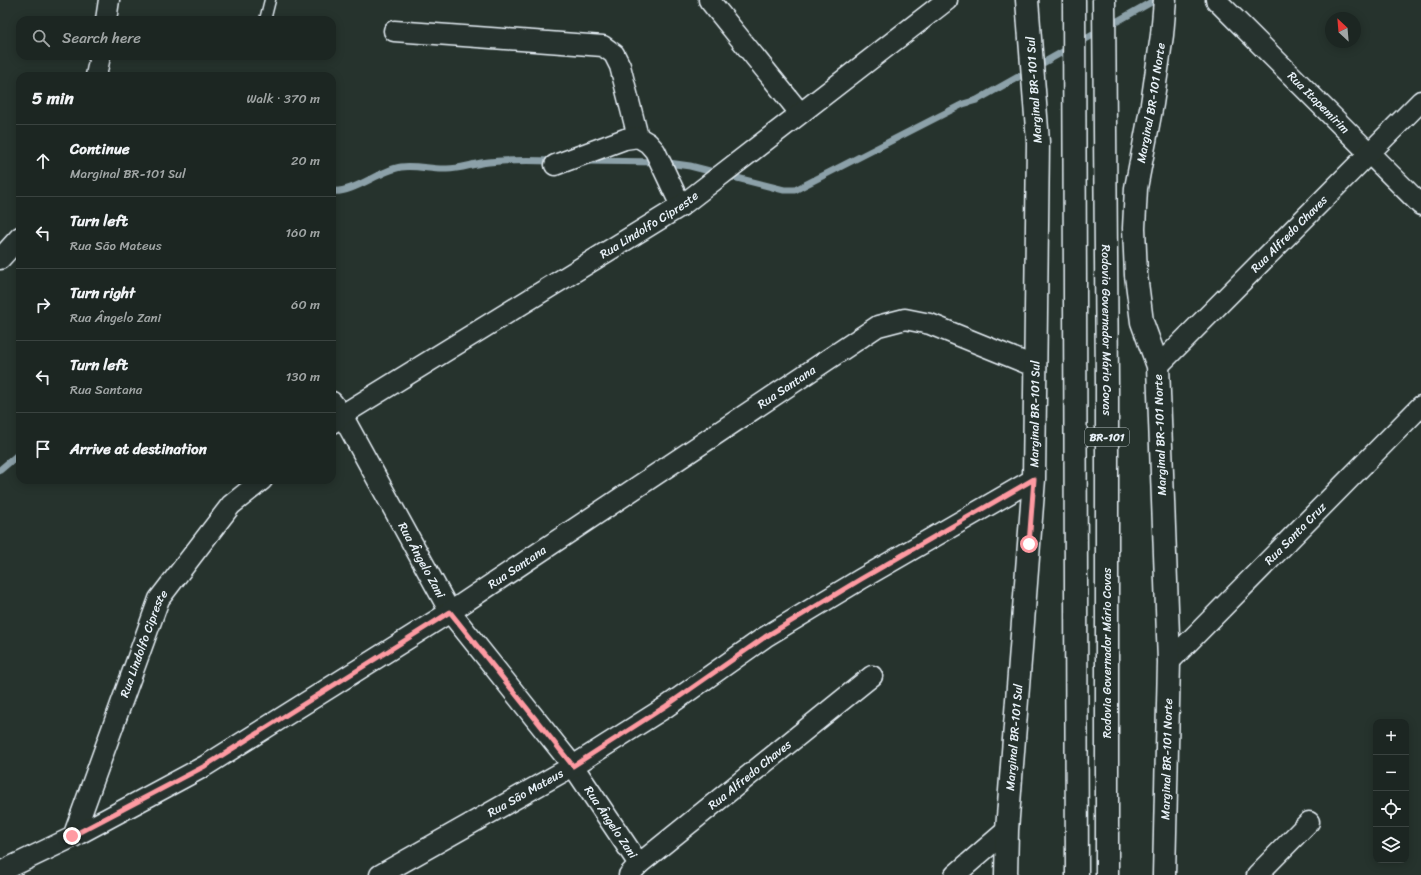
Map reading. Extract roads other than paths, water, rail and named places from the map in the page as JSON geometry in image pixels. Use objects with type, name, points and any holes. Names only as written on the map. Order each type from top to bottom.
[{"type":"main road","name":"BR-101","points":[[1074,0],[1077,875]]},
{"type":"main road","name":"Rodovia Governador Mário Covas","points":[[1104,0],[1107,360],[1107,875]]},
{"type":"main road","name":"Marginal BR-101 Norte","points":[[1164,875],[1169,662],[1158,366],[1142,322],[1136,275],[1134,228],[1136,188],[1152,104],[1162,35],[1165,0]]},
{"type":"main road","name":"Marginal BR-101 Sul","points":[[1006,875],[1007,830],[1034,479],[1038,142],[1025,3]]},
{"type":"street","points":[[107,16],[110,0]]},
{"type":"street","points":[[710,0],[800,113]]},
{"type":"street","name":"Rua Lindolfo Cipreste","points":[[336,413],[681,206],[947,0]]},
{"type":"street","name":"Rua Itapemirim","points":[[1218,0],[1421,205]]},
{"type":"street","points":[[394,31],[603,46],[614,54],[620,66],[638,137]]},
{"type":"street","points":[[97,72],[99,60]]},
{"type":"street","name":"Rua Alfredo Chaves","points":[[1158,366],[1421,101]]},
{"type":"street","points":[[555,165],[625,138],[638,137],[648,143],[655,151],[681,206]]},
{"type":"street","points":[[0,259],[16,241]]},
{"type":"street","name":"Rua Santana","points":[[0,872],[205,766],[450,612],[878,326],[904,320],[930,324],[1036,367]]},
{"type":"street","name":"Rua Santa Cruz","points":[[1169,662],[1421,406]]},
{"type":"street","name":"Rua Ângelo Zani","points":[[336,416],[450,612],[573,766],[634,869]]},
{"type":"street","name":"Rua São Mateus","points":[[380,875],[573,766],[666,706],[765,637],[861,579],[1034,479]]},
{"type":"street","name":"Rua Lindolfo Cipreste","points":[[72,836],[159,599],[232,505],[257,484]]},
{"type":"street","name":"Rua Alfredo Chaves","points":[[634,869],[872,676]]},
{"type":"street","points":[[1257,875],[1309,822]]},
{"type":"street","points":[[955,875],[1007,830]]},
{"type":"lane","points":[[266,16],[270,0]]},
{"type":"waterway","points":[[585,161],[661,162],[690,166],[784,190],[795,190],[963,104],[977,100],[1155,0]]},
{"type":"waterway","points":[[336,191],[357,186],[384,172],[401,167],[447,169],[499,161],[554,161]]},
{"type":"waterway","points":[[0,470],[16,456]]}]
